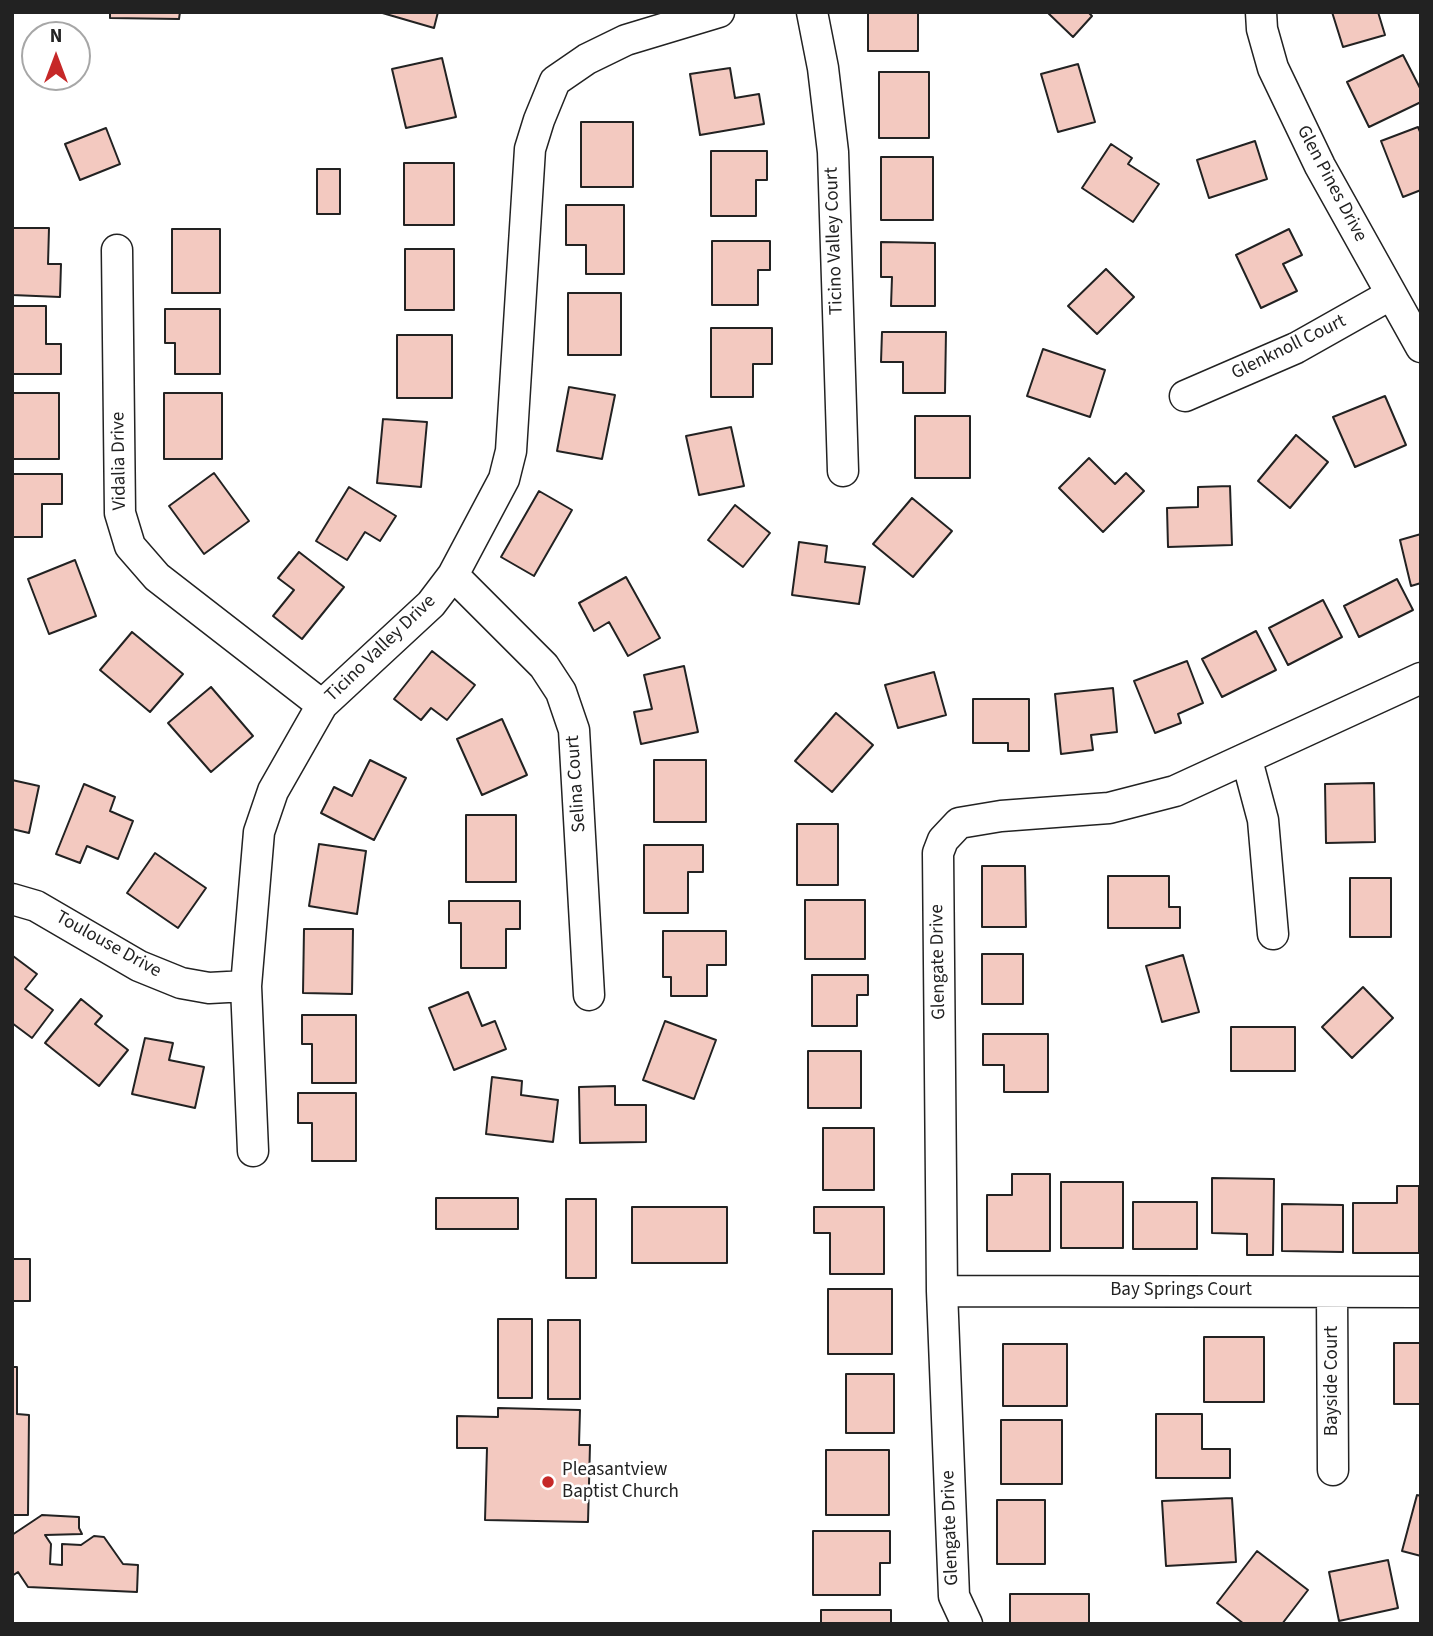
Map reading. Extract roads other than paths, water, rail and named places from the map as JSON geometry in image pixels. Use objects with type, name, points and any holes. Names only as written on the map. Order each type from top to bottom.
[{"type":"street","name":"Ticino Valley Drive","points":[[253,1150],[246,986],[259,831],[274,791],[322,705],[431,604],[453,575],[504,479],[511,451],[530,149],[555,81],[587,59],[626,40],[719,12]]},
{"type":"street","name":"Ticino Valley Court","points":[[812,12],[823,68],[833,152],[843,471]]},
{"type":"street","name":"Glen Pines Drive","points":[[1261,12],[1262,29],[1273,68],[1320,166],[1421,347]]},
{"type":"street","name":"Vidalia Drive","points":[[117,250],[120,513],[130,546],[158,578],[322,705]]},
{"type":"street","name":"Glenknoll Court","points":[[1185,396],[1296,348],[1390,295]]},
{"type":"street","name":"Selina Court","points":[[453,575],[544,666],[561,692],[574,730],[589,996]]},
{"type":"street","name":"Glengate Drive","points":[[967,1624],[954,1596],[942,1291],[938,853],[943,840],[959,823],[1001,816],[1110,808],[1175,791],[1421,678]]},
{"type":"street","points":[[1247,760],[1262,820],[1273,934]]},
{"type":"street","name":"Toulouse Drive","points":[[12,899],[36,906],[139,966],[181,983],[209,988],[246,986]]},
{"type":"street","name":"Bay Springs Court","points":[[942,1291],[1421,1292]]},
{"type":"street","name":"Bayside Court","points":[[1332,1292],[1333,1470]]},
{"type":"street","name":"Glengate Drive","points":[[941,1624],[954,1596]]},
{"type":"place","name":"Pleasantview Baptist Church","points":[[548,1482]]}]
